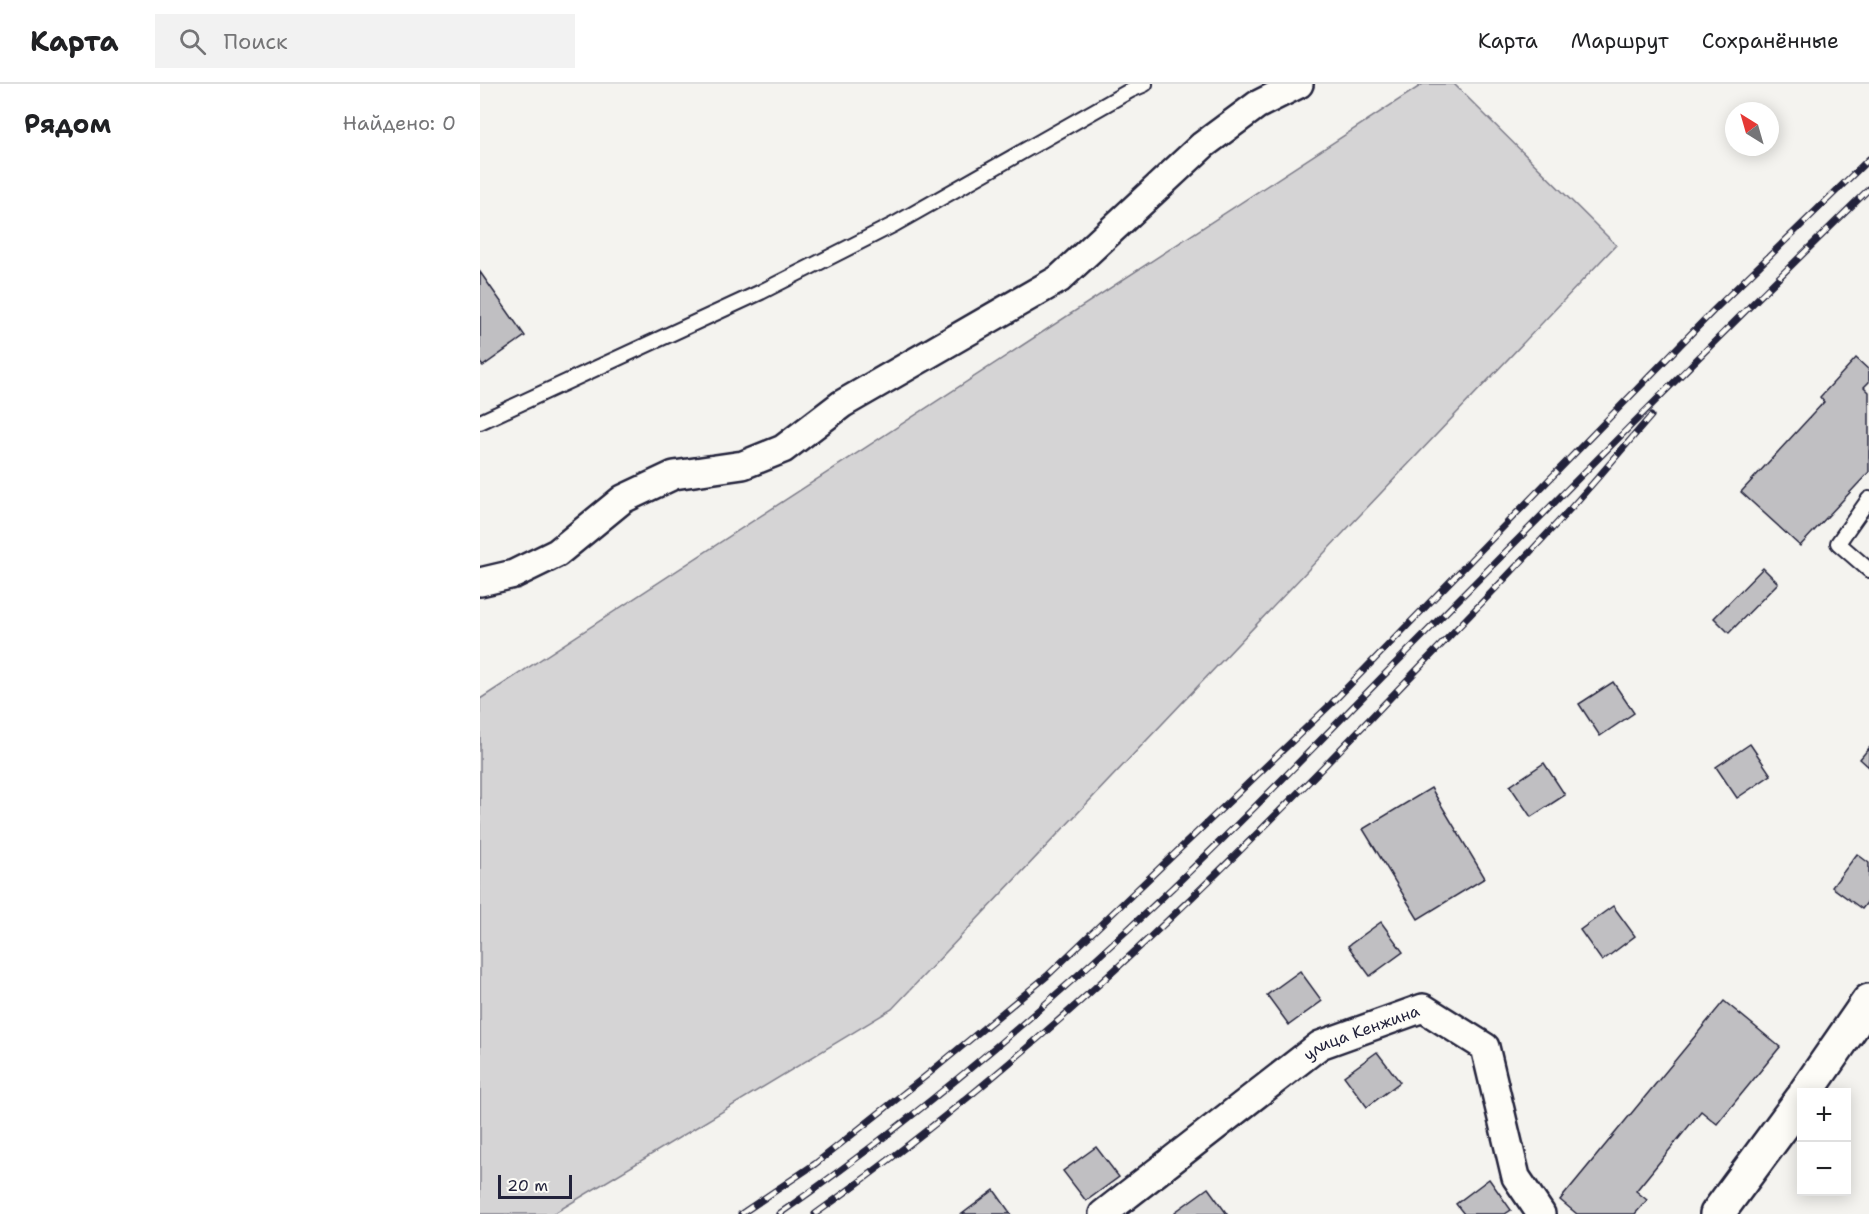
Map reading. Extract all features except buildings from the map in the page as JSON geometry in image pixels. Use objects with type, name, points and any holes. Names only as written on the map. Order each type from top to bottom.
[{"type":"main road","points":[[1809,1088],[1869,1001]]},
{"type":"main road","points":[[1717,1214],[1797,1106]]},
{"type":"street","points":[[480,582],[514,574],[557,553],[623,499],[674,475],[743,465],[783,449],[842,404],[1059,279],[1203,145],[1257,105],[1299,84]]},
{"type":"street","name":"улица Кенжина","points":[[1103,1214],[1320,1045],[1423,1008],[1485,1047],[1516,1177],[1540,1214]]},
{"type":"lane","points":[[480,422],[761,292],[885,230],[1145,84]]},
{"type":"lane","points":[[1869,499],[1838,543],[1869,570]]},
{"type":"shaded area","points":[[1423,84],[1454,84],[1616,245],[892,1009],[553,1214],[480,1214],[480,699]]},
{"type":"railway","points":[[741,1214],[815,1164],[1047,976],[1331,704],[1714,310],[1869,159]]},
{"type":"railway","points":[[779,1214],[869,1149],[956,1080],[1041,1008],[1158,902],[1259,803],[1628,428],[1869,189]]},
{"type":"railway","points":[[815,1214],[969,1097],[1115,970],[1185,904],[1323,767],[1504,580],[1571,508],[1651,416]]}]
